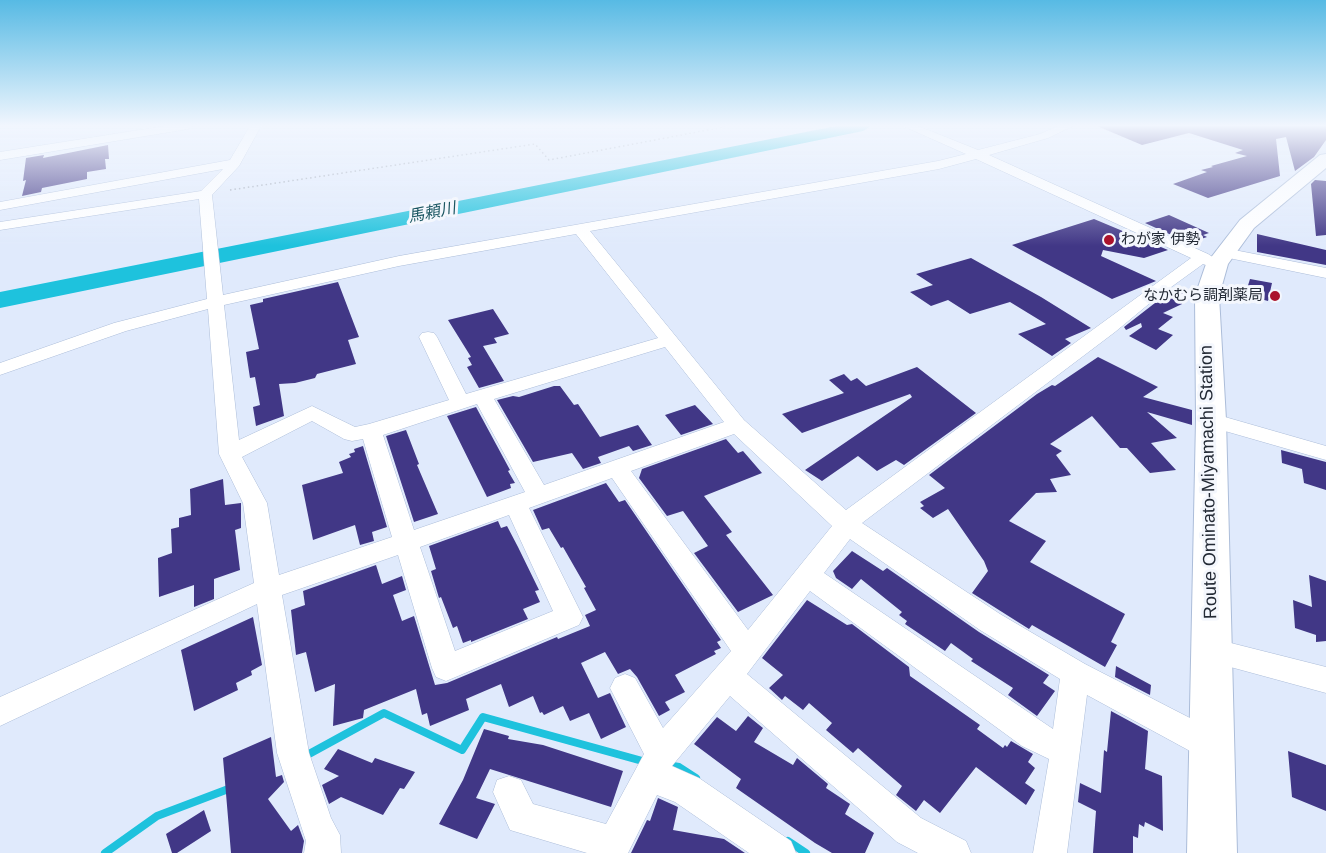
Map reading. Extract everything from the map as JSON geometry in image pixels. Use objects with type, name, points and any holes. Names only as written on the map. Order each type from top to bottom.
[{"type":"main road","name":"Route Ominato-Miyamachi Station","points":[[1212,853],[1211,420],[1206,297],[1215,258],[1247,224],[1320,166]]},
{"type":"street","points":[[0,206],[220,166]]},
{"type":"street","points":[[0,226],[205,194],[232,166]]},
{"type":"street","points":[[0,369],[120,327],[216,302],[399,261],[935,166]]},
{"type":"street","points":[[1003,166],[1215,258],[1326,273]]},
{"type":"street","points":[[205,194],[230,454],[255,503],[266,590],[293,753],[316,828],[323,835],[324,851],[321,853]]},
{"type":"street","points":[[581,230],[737,425],[846,524],[990,622],[1074,673],[1212,746]]},
{"type":"street","points":[[508,792],[522,818],[611,848],[654,766],[854,516],[1109,328],[1150,294],[1215,258]]},
{"type":"street","points":[[428,337],[461,404]]},
{"type":"street","points":[[230,454],[312,413],[352,434],[371,431],[670,340]]},
{"type":"street","points":[[371,431],[446,668],[569,617],[526,499],[483,397]]},
{"type":"street","points":[[1211,420],[1326,453]]},
{"type":"street","points":[[0,712],[250,595],[405,543],[737,425]]},
{"type":"street","points":[[616,468],[746,650]]},
{"type":"street","points":[[808,575],[1033,735],[1066,752]]},
{"type":"street","points":[[1211,650],[1326,680]]},
{"type":"street","points":[[1050,853],[1066,752],[1074,673]]},
{"type":"street","points":[[728,676],[909,830],[954,853]]},
{"type":"street","points":[[625,688],[654,766],[672,782],[778,853]]},
{"type":"path","points":[[205,194],[391,166]]},
{"type":"building","points":[[25,166],[106,166],[106,169],[87,172],[87,179],[42,188],[41,192],[22,196],[26,180],[23,181]]},
{"type":"building","points":[[1211,166],[1279,166],[1280,176],[1208,198],[1173,184],[1207,172],[1201,170],[1213,167]]},
{"type":"building","points":[[1315,180],[1326,181],[1326,235],[1316,236],[1311,184]]},
{"type":"building","points":[[1169,215],[1209,233],[1203,235],[1207,237],[1189,243],[1145,223]]},
{"type":"building","points":[[1094,219],[1168,250],[1144,258],[1103,250],[1101,256],[1156,281],[1112,299],[1012,245]]},
{"type":"building","points":[[1257,234],[1326,250],[1326,265],[1257,252]]},
{"type":"building","points":[[971,258],[1091,328],[1065,339],[1071,343],[1052,356],[1018,334],[1046,324],[1010,302],[970,314],[948,300],[931,306],[910,292],[933,285],[916,274]]},
{"type":"building","points":[[1250,279],[1272,283],[1268,301],[1245,295]]},
{"type":"building","points":[[338,282],[359,337],[348,340],[356,364],[317,374],[315,378],[279,384],[284,416],[256,426],[253,407],[260,405],[255,377],[250,378],[246,352],[259,349],[250,305],[263,302],[263,299]]},
{"type":"building","points":[[1173,289],[1183,293],[1182,304],[1163,313],[1173,317],[1158,329],[1173,335],[1156,350],[1129,336],[1142,327],[1141,323],[1126,330],[1124,327]]},
{"type":"building","points":[[493,309],[509,334],[494,338],[497,343],[483,346],[504,381],[479,388],[467,367],[472,365],[468,358],[471,357],[448,320]]},
{"type":"building","points":[[1098,357],[1158,387],[1143,397],[1192,410],[1192,425],[1147,412],[1177,438],[1151,443],[1176,470],[1150,473],[1127,448],[1120,448],[1092,416],[1050,444],[1062,451],[1056,455],[1071,475],[1050,479],[1057,492],[1036,493],[1009,521],[1046,541],[1030,562],[1125,614],[1111,642],[1117,645],[1105,667],[1032,625],[1029,629],[972,593],[988,571],[984,561],[948,509],[933,518],[920,508],[924,506],[920,502],[945,488],[929,475],[1037,394],[1052,385],[1055,386]]},
{"type":"building","points":[[917,367],[976,413],[904,465],[896,460],[877,471],[858,456],[822,481],[805,470],[912,397],[910,394],[802,433],[782,414],[844,393],[829,380],[844,374],[851,381],[857,378],[866,386]]},
{"type":"building","points":[[560,386],[574,405],[578,404],[600,437],[638,425],[652,445],[633,451],[629,446],[598,457],[601,463],[583,469],[572,453],[533,462],[497,400],[513,396],[519,397]]},
{"type":"building","points":[[695,405],[713,424],[681,435],[665,415]]},
{"type":"building","points":[[476,407],[515,483],[510,484],[511,488],[487,497],[447,416]]},
{"type":"building","points":[[406,430],[419,464],[417,465],[438,514],[414,522],[386,436]]},
{"type":"building","points":[[726,439],[738,453],[743,451],[762,473],[704,496],[732,532],[726,535],[773,595],[738,612],[694,553],[708,546],[683,511],[667,516],[639,478],[642,469]]},
{"type":"building","points":[[363,446],[387,527],[372,532],[374,541],[360,545],[355,525],[313,540],[302,485],[343,473],[339,462],[351,457],[349,454],[355,452],[354,449]]},
{"type":"building","points":[[1281,450],[1326,462],[1326,490],[1304,483],[1302,469],[1282,463]]},
{"type":"building","points":[[223,479],[225,505],[241,503],[241,528],[235,530],[240,570],[214,579],[214,599],[194,607],[194,585],[159,597],[158,558],[172,553],[171,529],[179,527],[179,518],[191,515],[190,489]]},
{"type":"building","points":[[606,483],[619,502],[625,500],[721,640],[717,642],[721,648],[714,651],[716,654],[675,675],[685,692],[665,702],[670,710],[659,716],[637,677],[630,669],[618,674],[605,652],[581,663],[598,698],[610,693],[626,727],[601,739],[589,713],[570,721],[563,706],[544,715],[540,713],[533,696],[509,707],[501,684],[466,699],[469,710],[430,726],[427,713],[422,715],[416,689],[364,710],[363,718],[333,726],[335,684],[315,692],[306,652],[296,655],[291,610],[305,605],[303,591],[376,565],[382,584],[402,576],[406,590],[393,595],[402,621],[414,616],[435,685],[447,683],[557,637],[558,639],[590,626],[585,615],[596,610],[584,588],[586,587],[549,528],[542,530],[533,510]]},
{"type":"building","points":[[498,521],[501,528],[507,526],[518,547],[539,590],[535,591],[540,602],[523,609],[528,619],[471,642],[471,640],[463,643],[457,626],[453,628],[441,597],[439,598],[431,571],[436,569],[429,546]]},
{"type":"building","points":[[852,551],[883,571],[887,568],[979,632],[1049,675],[1043,683],[1055,691],[1037,716],[1008,695],[1013,688],[971,661],[973,659],[951,643],[945,651],[905,624],[907,621],[899,615],[902,612],[861,579],[852,589],[836,578],[833,571]]},
{"type":"building","points":[[1309,575],[1326,581],[1326,641],[1316,642],[1316,635],[1295,628],[1293,600],[1312,607]]},
{"type":"building","points":[[807,600],[847,625],[852,624],[909,667],[910,676],[980,725],[977,729],[1003,748],[1005,745],[1007,747],[1011,741],[1033,754],[1028,762],[1035,768],[1025,783],[1035,790],[1026,805],[976,767],[940,813],[924,800],[916,811],[896,795],[902,786],[858,748],[853,753],[826,730],[832,723],[809,703],[803,710],[785,696],[782,700],[769,688],[783,675],[762,658]]},
{"type":"building","points":[[253,617],[262,665],[251,671],[252,675],[236,683],[238,690],[194,711],[181,650]]},
{"type":"building","points":[[1116,666],[1151,685],[1150,695],[1115,677]]},
{"type":"building","points":[[1111,711],[1148,731],[1145,769],[1162,776],[1163,831],[1145,822],[1144,827],[1139,824],[1138,838],[1133,836],[1133,853],[1093,853],[1096,811],[1078,802],[1080,783],[1101,793],[1104,750],[1107,752]]},
{"type":"building","points":[[748,716],[763,728],[754,742],[793,765],[797,758],[828,784],[826,788],[850,804],[845,814],[874,833],[865,853],[832,853],[815,843],[736,788],[741,779],[694,744],[717,717],[736,731]]},
{"type":"building","points":[[484,729],[509,736],[508,739],[543,745],[623,771],[611,807],[490,769],[476,798],[495,804],[477,839],[439,824],[463,780]]},
{"type":"building","points":[[271,737],[276,777],[282,775],[284,782],[268,799],[291,831],[298,825],[304,841],[302,853],[231,853],[223,758]]},
{"type":"building","points":[[338,749],[372,763],[375,758],[415,772],[404,789],[400,788],[383,815],[341,797],[329,804],[322,785],[339,776],[324,769]]},
{"type":"building","points":[[1288,751],[1326,765],[1326,811],[1292,797]]},
{"type":"building","points":[[658,798],[678,807],[673,830],[724,839],[745,853],[631,853],[647,820],[650,821]]},
{"type":"building","points":[[204,810],[211,831],[177,853],[172,853],[166,834]]},
{"type":"waterway","name":"馬頼川","points":[[0,300],[666,166]]},
{"type":"waterway","points":[[309,754],[384,713],[462,750],[483,717],[646,762]]},
{"type":"waterway","points":[[667,765],[679,767],[696,778]]},
{"type":"waterway","points":[[105,853],[157,816],[231,788]]},
{"type":"waterway","points":[[788,841],[806,853]]},
{"type":"place","name":"わが家 伊勢","points":[[1109,240]]},
{"type":"place","name":"なかむら調剤薬局","points":[[1275,296]]}]
